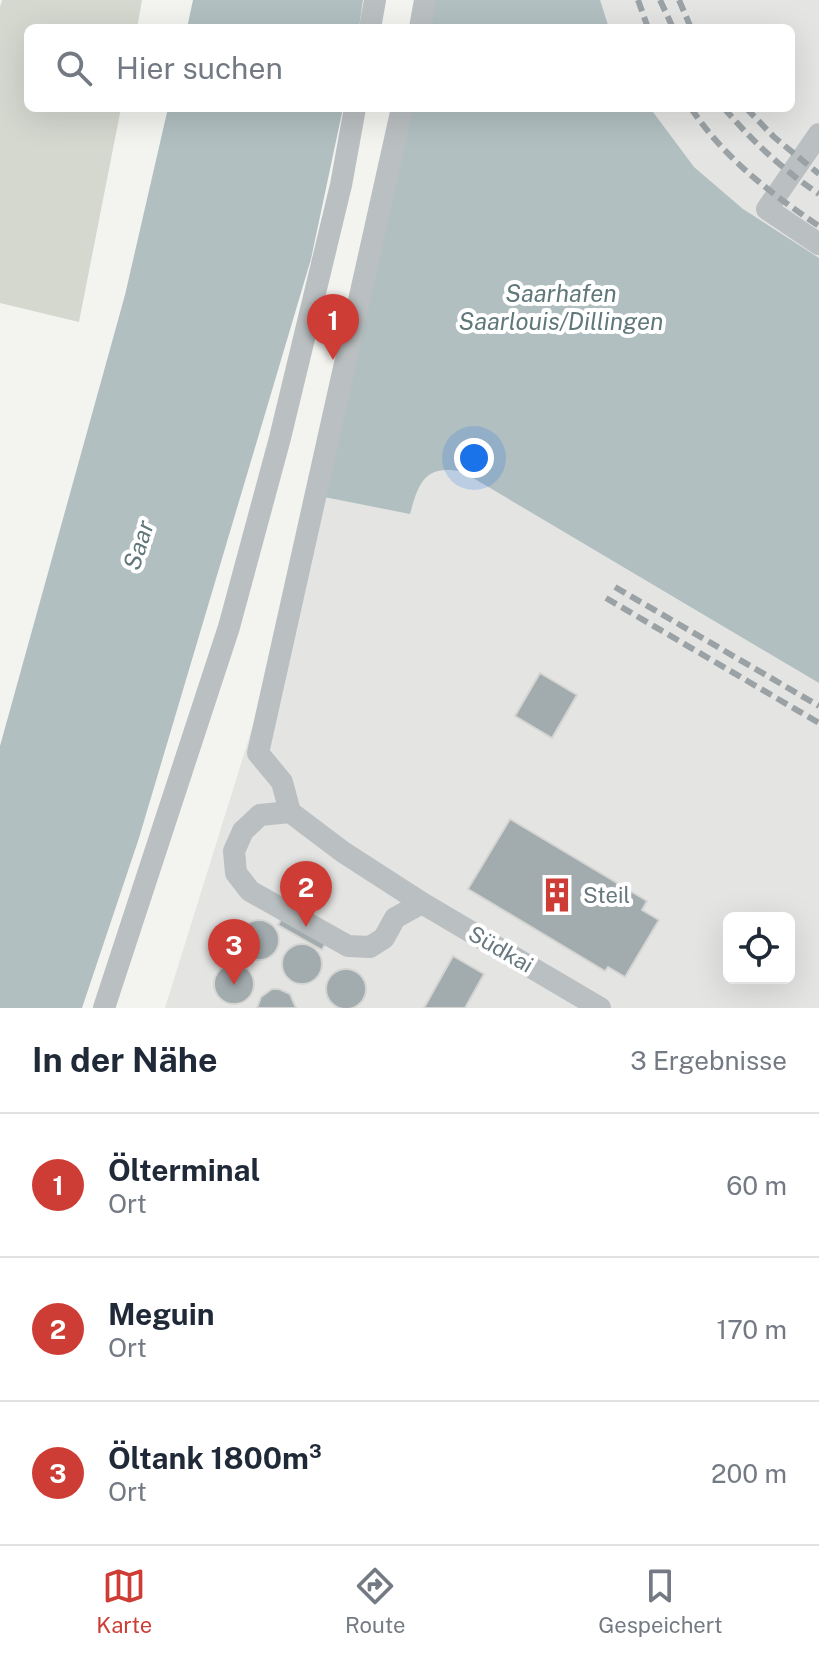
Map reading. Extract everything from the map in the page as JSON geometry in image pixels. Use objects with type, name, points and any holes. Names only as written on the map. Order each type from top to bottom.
[{"type":"lane","points":[[371,24],[375,0]]},
{"type":"lane","points":[[421,24],[425,0]]},
{"type":"lane","points":[[104,1008],[229,627],[284,424],[341,185],[354,112]]},
{"type":"lane","points":[[401,112],[258,753],[282,782],[290,812],[260,815],[243,831],[234,851],[236,873],[250,891],[348,946],[370,947],[384,938],[395,918],[422,903]]},
{"type":"lane","points":[[819,134],[767,209],[819,244]]},
{"type":"lane","name":"Südkai","points":[[290,812],[401,891],[600,1008]]},
{"type":"shaded area","points":[[2,0],[142,0],[138,24],[24,24],[24,112],[120,112],[79,322],[0,303]]},
{"type":"shaded area","name":"Saarhafen Saarlouis/Dillingen","points":[[457,0],[819,0],[819,1008],[165,1008],[324,497],[427,112],[795,112],[795,24],[450,24]]},
{"type":"water","points":[[193,0],[363,0],[360,24],[188,24]]},
{"type":"water","points":[[433,0],[600,0],[608,24],[430,24]]},
{"type":"water","name":"Saar","points":[[167,112],[342,112],[311,259],[139,838],[82,1008],[0,1008],[0,746],[125,295]]},
{"type":"water","name":"Saarhafen Saarlouis/Dillingen","points":[[409,112],[653,112],[694,167],[743,209],[819,258],[819,683],[463,472],[450,470],[432,473],[421,485],[410,514],[324,497]]},
{"type":"building","points":[[540,673],[577,695],[552,738],[515,716]]},
{"type":"building","name":"Steil","points":[[510,819],[647,901],[642,910],[659,920],[625,977],[608,967],[605,971],[468,889]]},
{"type":"building","points":[[290,903],[334,928],[322,950],[278,925]]},
{"type":"building","points":[[259,920],[273,926],[279,940],[273,954],[259,960],[245,954],[239,940],[245,926]]},
{"type":"building","points":[[302,944],[316,950],[322,964],[316,978],[302,984],[288,978],[282,964],[288,950]]},
{"type":"building","points":[[453,956],[484,974],[465,1008],[424,1008]]},
{"type":"building","points":[[234,964],[248,970],[254,984],[248,998],[234,1004],[220,998],[214,984],[220,970]]},
{"type":"building","points":[[346,969],[360,975],[364,982],[364,996],[360,1003],[350,1008],[332,1003],[326,989],[332,975]]},
{"type":"building","points":[[272,989],[290,994],[296,1008],[257,1008],[261,997]]},
{"type":"railway","points":[[638,0],[647,24]]},
{"type":"railway","points":[[660,0],[671,24]]},
{"type":"railway","points":[[679,0],[689,24]]},
{"type":"railway","points":[[694,112],[733,159],[783,201],[819,226]]},
{"type":"railway","points":[[728,112],[768,154],[819,194]]},
{"type":"railway","points":[[750,112],[774,137],[819,174]]},
{"type":"railway","points":[[615,587],[819,706]]},
{"type":"railway","points":[[606,598],[819,723]]},
{"type":"place","name":"Ölterminal","points":[[333,360]]},
{"type":"place","name":"Steil","points":[[557,895]]},
{"type":"place","name":"Meguin","points":[[306,927]]},
{"type":"place","name":"Öltank 1800m³","points":[[234,985]]}]
